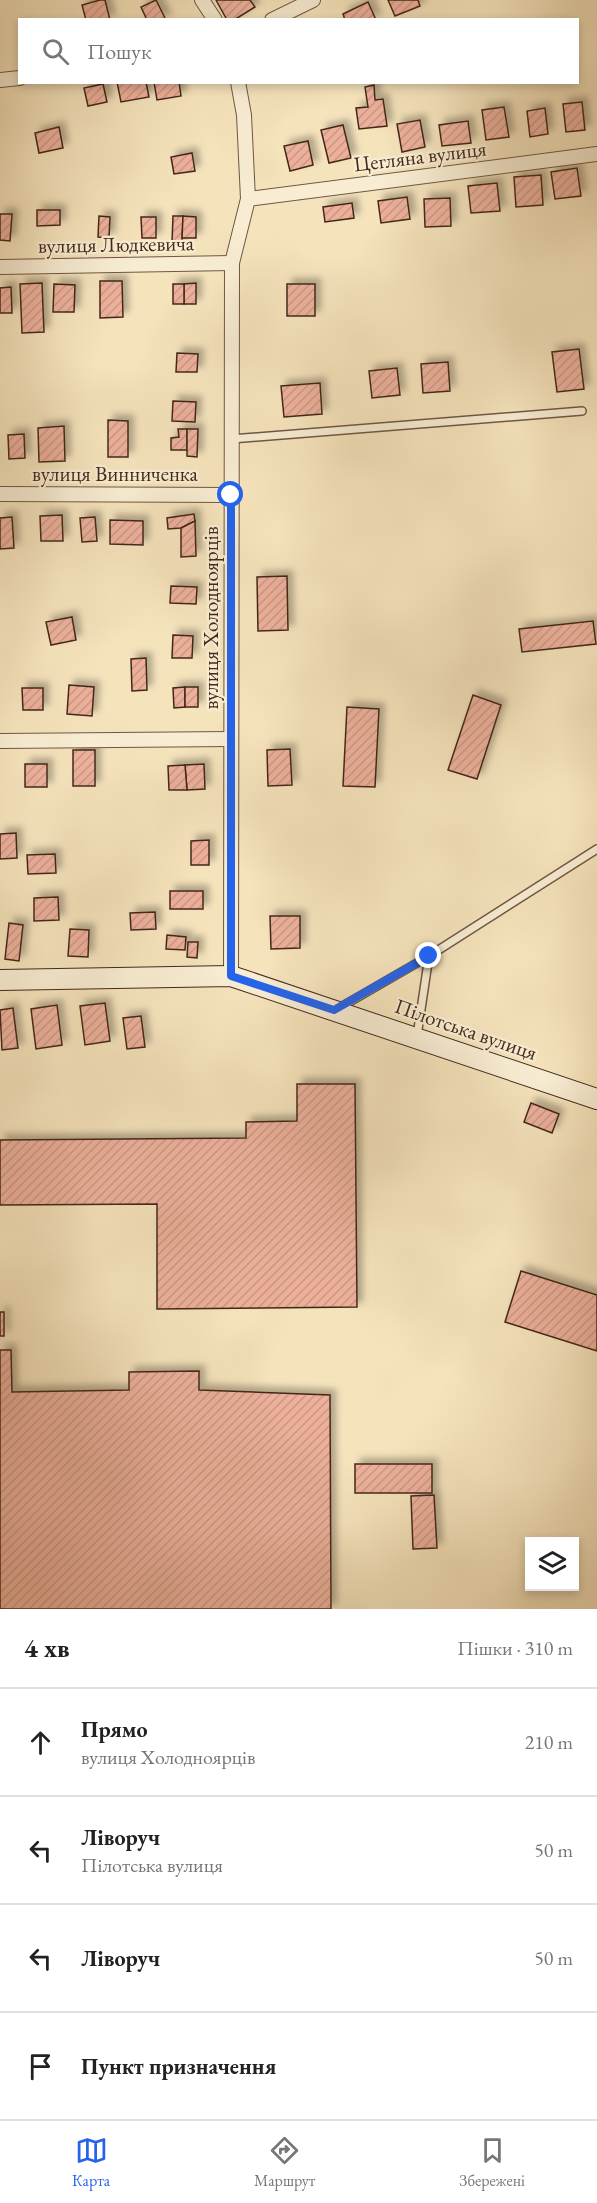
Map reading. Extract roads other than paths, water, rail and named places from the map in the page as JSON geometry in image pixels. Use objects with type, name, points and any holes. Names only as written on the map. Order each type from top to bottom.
[{"type":"street","points":[[202,0],[213,18]]},
{"type":"street","points":[[276,18],[313,0]]},
{"type":"street","points":[[0,80],[18,78]]},
{"type":"street","name":"вулиця Холодноярців","points":[[231,976],[232,263],[248,199],[244,115],[238,84]]},
{"type":"street","name":"Цегляна вулиця","points":[[248,199],[597,154]]},
{"type":"street","name":"вулиця Людкевича","points":[[0,267],[232,263]]},
{"type":"street","name":"вулиця Винниченка","points":[[0,494],[231,495]]},
{"type":"street","points":[[0,741],[231,739]]},
{"type":"street","name":"Пілотська вулиця","points":[[0,980],[231,976],[597,1099]]},
{"type":"lane","points":[[231,439],[582,411]]},
{"type":"lane","points":[[334,1010],[429,956],[597,849]]},
{"type":"lane","points":[[417,1038],[429,956]]}]
